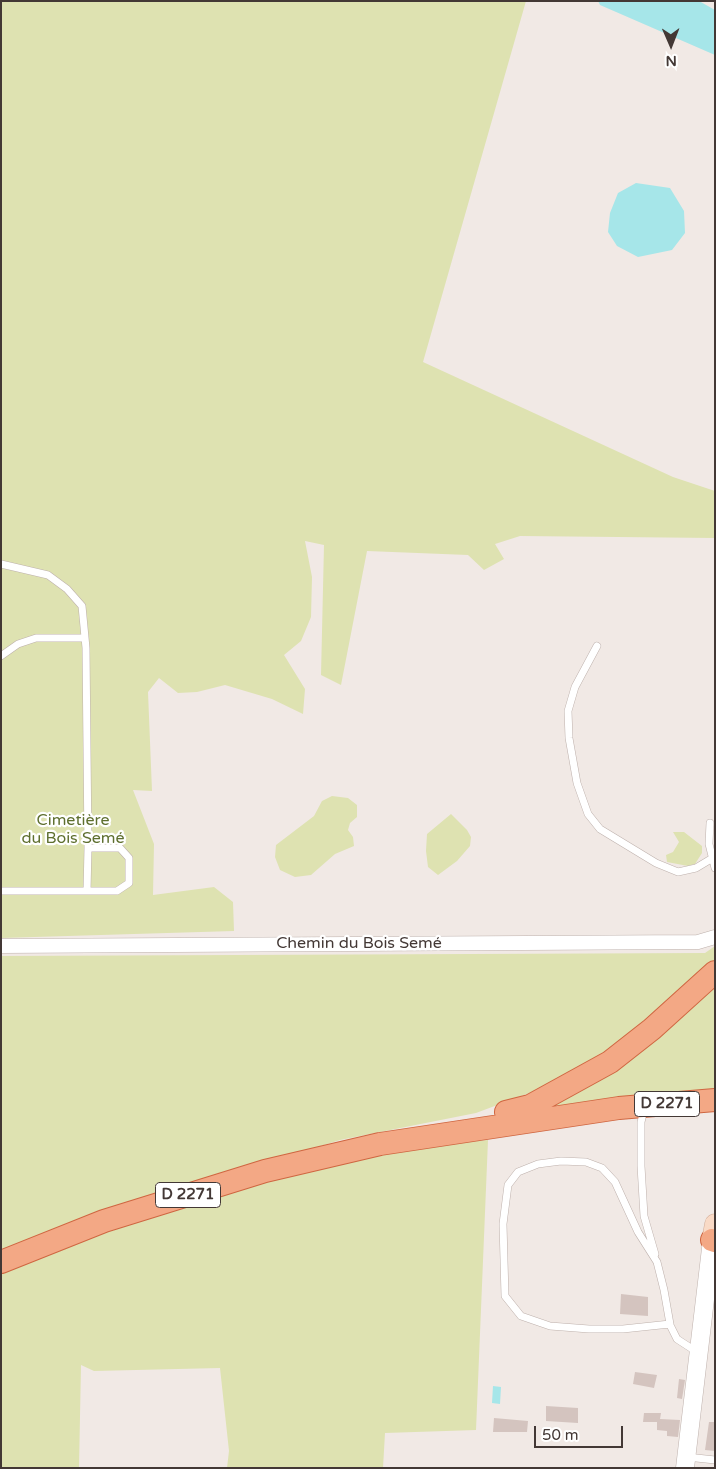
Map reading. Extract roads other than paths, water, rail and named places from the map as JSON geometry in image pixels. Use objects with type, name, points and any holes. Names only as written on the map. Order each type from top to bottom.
[{"type":"highway","points":[[380,1144],[423,1130],[530,1106],[577,1082],[610,1062],[652,1029],[715,972]]},
{"type":"highway","name":"D 2271","points":[[1,1262],[114,1218],[265,1172],[380,1144],[619,1108],[715,1100]]},
{"type":"highway","points":[[619,1108],[715,1107]]},
{"type":"street","name":"Chemin du Bois Semé","points":[[1,946],[698,942],[715,937]]},
{"type":"street","points":[[686,1462],[714,1235]]},
{"type":"lane","points":[[1,564],[48,575],[67,589],[82,606],[85,638],[88,891]]},
{"type":"lane","points":[[1,656],[18,644],[36,638],[85,638]]},
{"type":"lane","points":[[597,646],[575,687],[568,711],[569,738],[577,784],[588,814],[600,829],[656,863],[678,872],[696,868],[712,859]]},
{"type":"lane","points":[[710,823],[708,844],[715,868]]},
{"type":"lane","points":[[1,891],[117,891],[129,883],[129,858],[120,848],[88,848]]},
{"type":"lane","points":[[645,1107],[641,1131],[644,1216],[657,1262],[670,1324],[677,1339],[700,1353]]},
{"type":"lane","points":[[657,1262],[638,1232],[615,1182],[602,1168],[586,1162],[562,1160],[538,1164],[518,1172],[508,1185],[503,1224],[505,1296],[521,1316],[550,1326],[589,1329],[623,1329],[670,1324]]},
{"type":"lane","points":[[686,1462],[715,1460]]},
{"type":"water","points":[[598,1],[699,1],[715,10],[715,55],[600,5]]},
{"type":"water","points":[[636,183],[670,188],[684,211],[685,233],[672,250],[638,257],[617,246],[608,232],[610,213],[618,193]]},
{"type":"water","points":[[493,1386],[501,1387],[500,1404],[492,1403]]},
{"type":"park label","name":"Cimetière du Bois Semé","points":[[73,830]]}]
